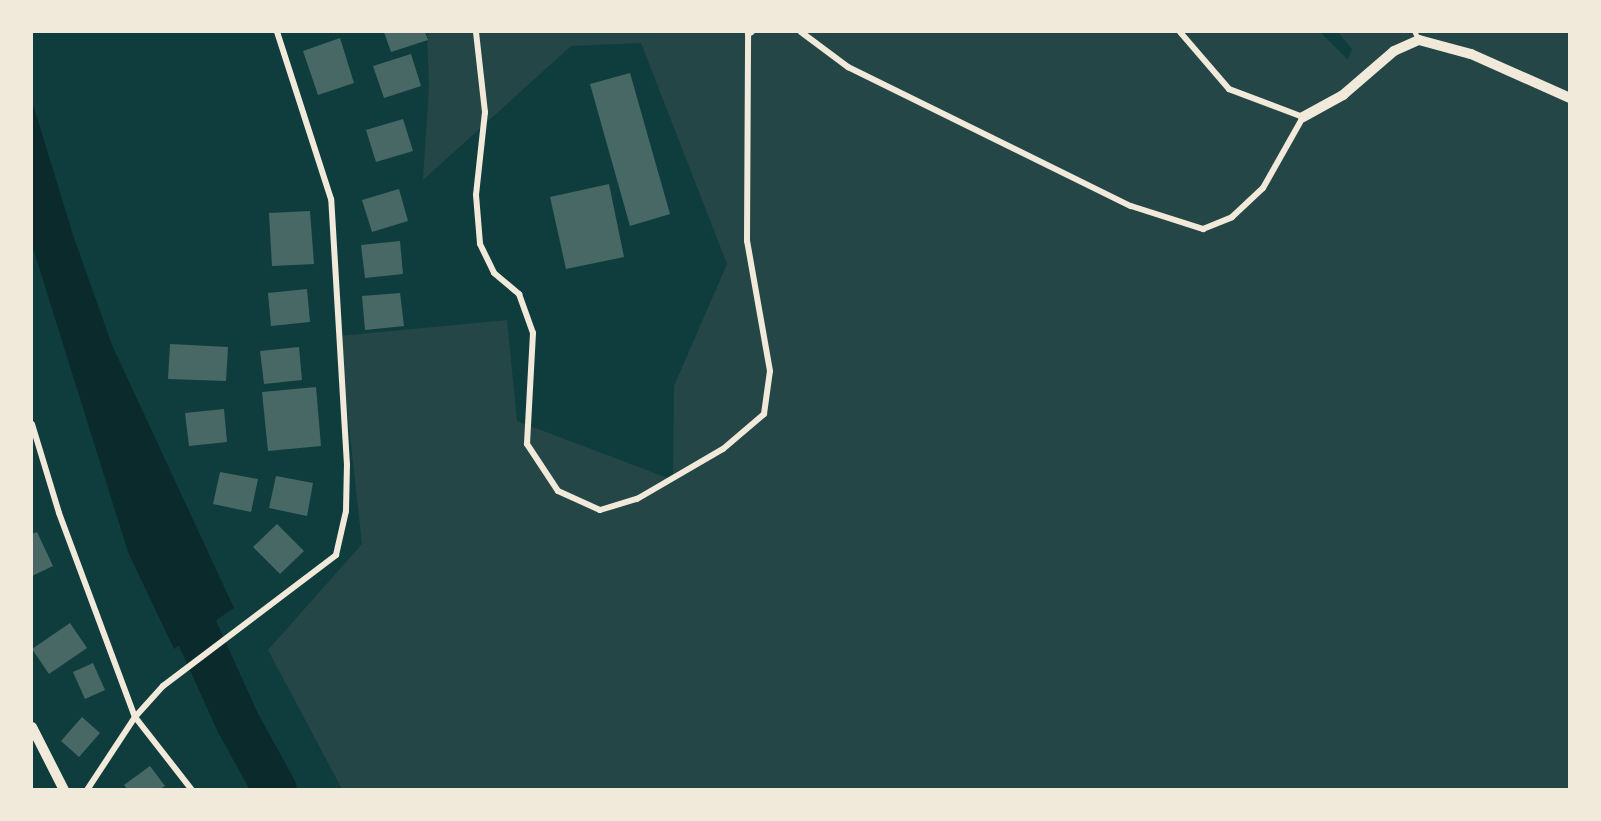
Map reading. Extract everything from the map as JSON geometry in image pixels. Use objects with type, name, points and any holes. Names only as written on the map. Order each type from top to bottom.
[{"type":"street","points":[[87,789],[135,717],[163,686],[336,555],[346,511],[347,465],[331,199],[277,32]]},
{"type":"street","points":[[476,32],[485,112],[476,195],[480,244],[494,273],[519,294],[533,333],[527,444],[558,491],[600,510],[637,499],[723,449],[764,414],[770,371],[747,241],[748,34],[752,32]]},
{"type":"street","points":[[801,32],[848,67],[1131,206],[1203,229],[1232,217],[1263,188],[1303,117],[1343,95],[1394,51],[1417,36],[1471,54],[1569,98]]},
{"type":"street","points":[[1180,32],[1229,89],[1303,117]]},
{"type":"street","points":[[32,424],[59,513],[135,717],[192,789]]},
{"type":"street","points":[[32,727],[64,789]]},
{"type":"shaded area","points":[[427,32],[1320,32],[1348,60],[1352,49],[1338,32],[1569,32],[1569,789],[342,789],[268,650],[362,544],[339,336],[507,320],[517,421],[673,480],[674,386],[727,264],[641,43],[571,46],[423,180],[429,86]]},
{"type":"shaded area","points":[[32,101],[73,235],[112,345],[234,608],[174,649],[128,552],[32,245]]},
{"type":"building","points":[[384,32],[425,32],[428,40],[391,52]]},
{"type":"building","points":[[340,38],[354,83],[318,95],[303,51]]},
{"type":"building","points":[[411,54],[421,86],[384,98],[373,66]]},
{"type":"building","points":[[630,73],[670,214],[630,226],[590,84]]},
{"type":"building","points":[[403,119],[413,151],[376,162],[366,130]]},
{"type":"building","points":[[609,184],[624,257],[566,269],[550,197]]},
{"type":"building","points":[[399,189],[408,221],[372,232],[362,200]]},
{"type":"building","points":[[310,211],[314,264],[272,266],[269,213]]},
{"type":"building","points":[[400,241],[403,274],[365,278],[361,245]]},
{"type":"building","points":[[307,289],[310,322],[271,326],[268,293]]},
{"type":"building","points":[[400,293],[404,326],[365,330],[362,296]]},
{"type":"building","points":[[170,344],[228,347],[226,381],[168,379]]},
{"type":"building","points":[[299,347],[302,380],[264,384],[260,351]]},
{"type":"building","points":[[316,387],[321,446],[268,451],[262,392]]},
{"type":"building","points":[[224,409],[227,442],[189,446],[185,413]]},
{"type":"building","points":[[220,472],[258,479],[251,512],[213,504]]},
{"type":"building","points":[[276,476],[313,483],[307,516],[269,508]]},
{"type":"building","points":[[277,524],[304,551],[280,574],[253,547]]},
{"type":"building","points":[[37,532],[53,566],[32,576],[32,534]]},
{"type":"building","points":[[70,623],[87,648],[49,674],[32,649]]},
{"type":"building","points":[[93,663],[105,690],[85,699],[73,672]]},
{"type":"building","points":[[82,717],[100,733],[79,757],[61,741]]},
{"type":"building","points":[[150,766],[165,786],[159,790],[128,790],[124,785]]},
{"type":"waterway","points":[[173,579],[237,721],[275,790]]}]
